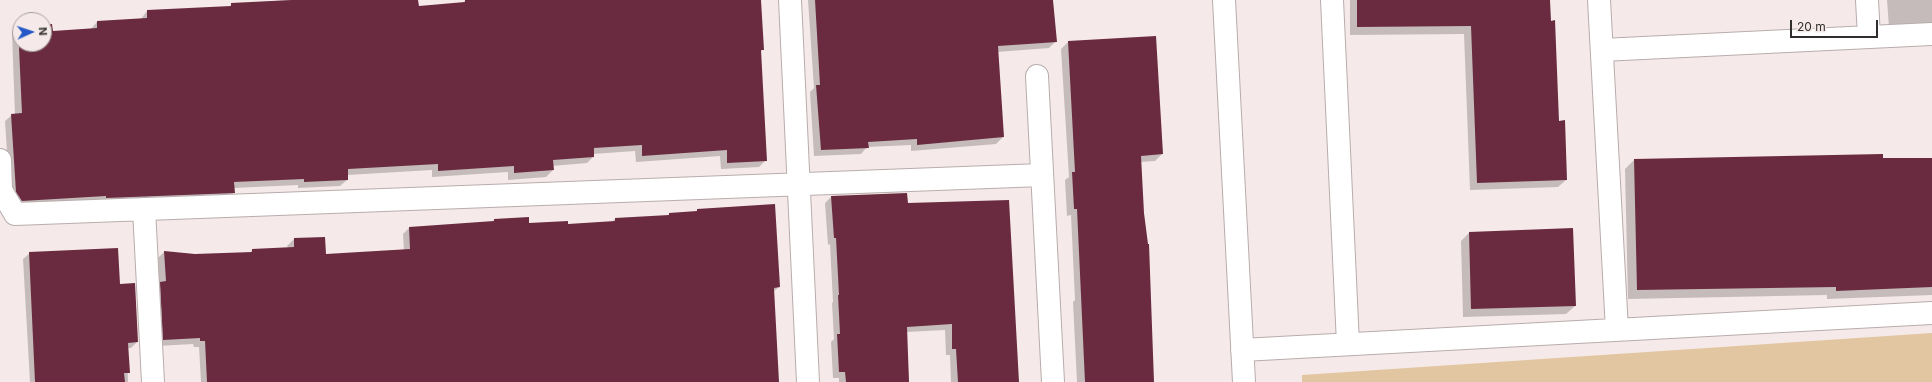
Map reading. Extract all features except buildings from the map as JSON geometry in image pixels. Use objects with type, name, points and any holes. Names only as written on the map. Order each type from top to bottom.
[{"type":"street","points":[[790,0],[808,382]]},
{"type":"street","points":[[1224,0],[1244,382]]},
{"type":"street","points":[[1332,0],[1348,344]]},
{"type":"street","points":[[1599,0],[1617,330]]},
{"type":"street","points":[[1867,0],[1869,37]]},
{"type":"street","points":[[1602,50],[1932,34]]},
{"type":"street","points":[[1037,76],[1053,382]]},
{"type":"street","points":[[0,160],[1,190],[15,214],[1042,174]]},
{"type":"street","points":[[144,209],[153,382]]},
{"type":"street","points":[[1242,350],[1932,313]]},
{"type":"shaded area","points":[[1932,333],[1932,382],[1302,382],[1302,375]]}]
